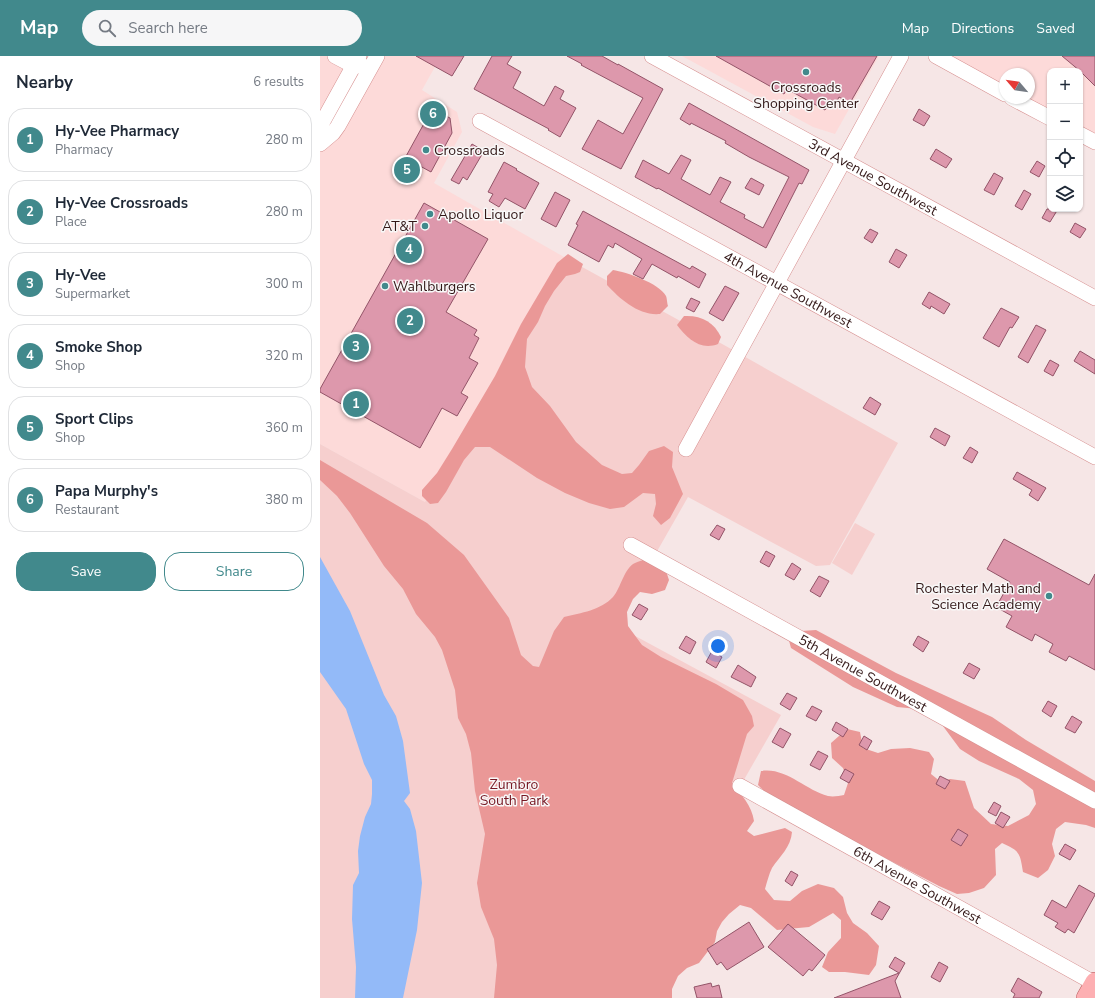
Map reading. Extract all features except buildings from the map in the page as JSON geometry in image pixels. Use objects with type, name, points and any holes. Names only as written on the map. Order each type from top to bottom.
[{"type":"main road","points":[[1086,998],[1095,983]]},
{"type":"street","points":[[335,56],[356,61],[372,59]]},
{"type":"street","name":"3rd Avenue Southwest","points":[[652,56],[1095,298]]},
{"type":"street","points":[[686,449],[901,56]]},
{"type":"street","points":[[936,56],[999,91]]},
{"type":"street","points":[[320,144],[333,133],[338,126],[372,59]]},
{"type":"street","points":[[320,131],[323,121],[356,61]]},
{"type":"street","points":[[1023,104],[1047,116]]},
{"type":"street","name":"4th Avenue Southwest","points":[[480,121],[1095,457]]},
{"type":"street","points":[[1083,136],[1095,142]]},
{"type":"street","name":"5th Avenue Southwest","points":[[631,545],[1095,801]]},
{"type":"street","name":"6th Avenue Southwest","points":[[740,786],[1095,983]]},
{"type":"shaded area","points":[[320,56],[441,56],[422,90],[457,112],[462,132],[434,183],[564,257],[425,502],[320,444]]},
{"type":"shaded area","name":"Crossroads Shopping Center","points":[[682,56],[879,56],[835,134],[813,127]]},
{"type":"shaded area","points":[[936,56],[1095,56],[1095,142],[1083,136],[1083,68],[1047,68],[1047,116],[1025,104],[1035,104],[1035,68],[999,68],[999,90]]},
{"type":"green space","points":[[568,254],[583,264],[580,272],[566,276],[554,291],[545,306],[538,322],[527,339],[525,367],[532,387],[550,406],[576,442],[602,465],[622,474],[632,473],[649,451],[664,446],[673,452],[672,467],[683,494],[670,518],[661,525],[653,516],[656,504],[655,494],[643,493],[624,507],[610,509],[589,503],[565,493],[537,478],[490,447],[475,447],[464,460],[438,503],[430,504],[422,496],[422,490],[437,473],[452,449],[495,376],[521,324],[557,263]]},
{"type":"green space","name":"Zumbro South Park","points":[[564,257],[898,443],[830,565],[816,566],[688,497],[615,625],[781,715],[621,998],[320,998],[320,444],[425,502]]},
{"type":"green space","points":[[613,270],[634,276],[657,287],[666,296],[668,306],[660,314],[652,314],[630,306],[607,285],[607,276]]},
{"type":"green space","points":[[684,316],[701,318],[715,327],[721,337],[718,344],[705,346],[690,339],[677,325]]},
{"type":"green space","points":[[320,460],[427,523],[464,555],[509,618],[521,655],[533,666],[539,667],[554,631],[564,617],[603,605],[613,597],[628,569],[635,563],[647,559],[665,568],[669,580],[665,590],[652,594],[640,592],[633,599],[627,612],[628,626],[642,645],[661,657],[716,684],[743,700],[752,716],[754,726],[747,734],[732,783],[746,800],[753,816],[754,821],[747,831],[754,836],[785,828],[792,832],[790,842],[785,851],[772,868],[765,889],[774,900],[790,901],[802,891],[818,884],[834,888],[843,897],[847,913],[853,923],[867,933],[879,946],[876,965],[869,975],[829,972],[822,967],[828,952],[841,938],[841,920],[833,913],[809,927],[777,930],[751,908],[740,905],[722,922],[717,931],[715,942],[699,963],[687,968],[678,976],[672,989],[672,998],[494,998],[497,965],[494,939],[481,907],[477,883],[485,834],[475,791],[471,753],[466,734],[458,718],[455,690],[442,650],[435,637],[416,614],[403,589],[384,566],[350,513],[337,496],[320,480]]},
{"type":"green space","points":[[855,523],[875,534],[852,575],[832,563]]},
{"type":"green space","points":[[816,630],[896,673],[992,717],[1026,740],[1095,781],[1095,828],[1065,822],[1056,829],[1052,844],[1055,856],[1048,870],[1038,878],[1023,872],[1018,853],[1002,843],[995,849],[996,875],[984,888],[969,893],[957,894],[818,823],[764,791],[758,785],[761,771],[770,771],[779,772],[828,796],[844,795],[848,783],[843,768],[832,758],[831,743],[847,729],[860,732],[863,748],[878,753],[891,749],[910,748],[929,752],[934,759],[931,774],[941,782],[950,779],[965,781],[974,808],[991,824],[1008,826],[1029,815],[1036,804],[1033,790],[1019,779],[979,761],[960,749],[937,718],[918,709],[897,707],[853,687],[791,648],[788,637],[801,631]]},
{"type":"water","points":[[320,557],[350,611],[384,695],[396,716],[403,741],[410,793],[404,801],[410,809],[416,831],[422,883],[417,930],[403,998],[355,998],[356,967],[352,919],[353,885],[359,873],[358,851],[360,836],[365,817],[371,804],[372,780],[364,764],[346,709],[320,672]]},
{"type":"place","name":"Crossroads Shopping Center","points":[[806,72]]},
{"type":"place","name":"Papa Murphy's","points":[[433,114]]},
{"type":"place","name":"Crossroads","points":[[426,150]]},
{"type":"place","name":"Sport Clips","points":[[407,170]]},
{"type":"place","name":"Apollo Liquor","points":[[430,214]]},
{"type":"place","name":"AT&T","points":[[425,226]]},
{"type":"place","name":"Smoke Shop","points":[[409,250]]},
{"type":"place","name":"Wahlburgers","points":[[385,286]]},
{"type":"place","name":"Hy-Vee Crossroads","points":[[410,321]]},
{"type":"place","name":"Hy-Vee","points":[[356,347]]},
{"type":"place","name":"Hy-Vee Pharmacy","points":[[356,404]]},
{"type":"place","name":"Rochester Math and Science Academy","points":[[1049,596]]}]
